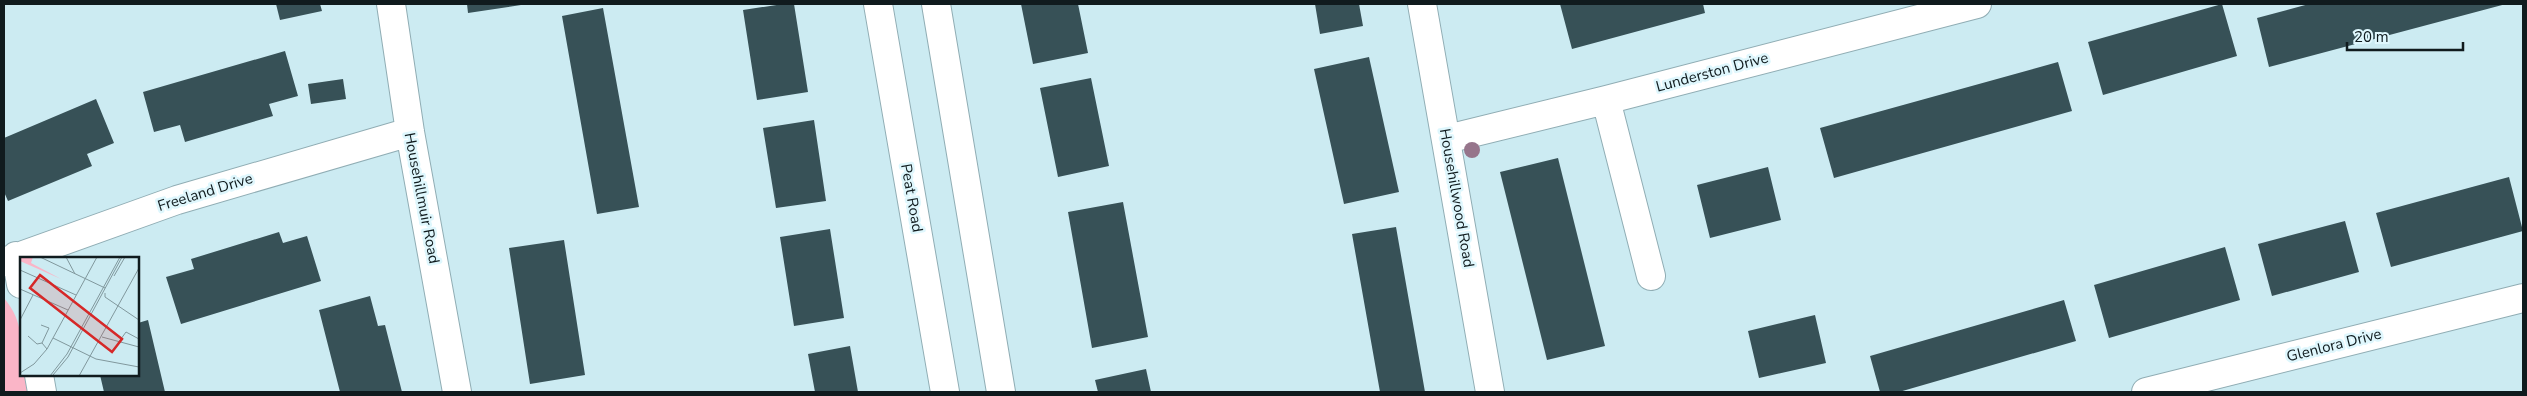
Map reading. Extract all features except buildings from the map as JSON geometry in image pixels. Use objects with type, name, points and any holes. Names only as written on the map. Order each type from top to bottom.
[{"type":"street","name":"Househillmuir Road","points":[[391,4],[410,132],[457,392]]},
{"type":"street","name":"Peat Road","points":[[878,4],[945,392]]},
{"type":"street","points":[[936,4],[1000,392]]},
{"type":"street","name":"Househillwood Road","points":[[1422,4],[1490,392]]},
{"type":"street","name":"Lunderston Drive","points":[[1447,138],[1606,100],[1977,4]]},
{"type":"street","points":[[1606,100],[1651,276]]},
{"type":"street","name":"Freeland Drive","points":[[10,259],[178,200],[410,132]]},
{"type":"street","points":[[10,259],[20,282]]},
{"type":"street","name":"Glenlora Drive","points":[[2146,392],[2523,298]]},
{"type":"street","points":[[39,376],[42,392]]},
{"type":"shaded area","points":[[4,298],[16,316],[19,325],[20,376],[29,376],[32,392],[4,392]]}]
